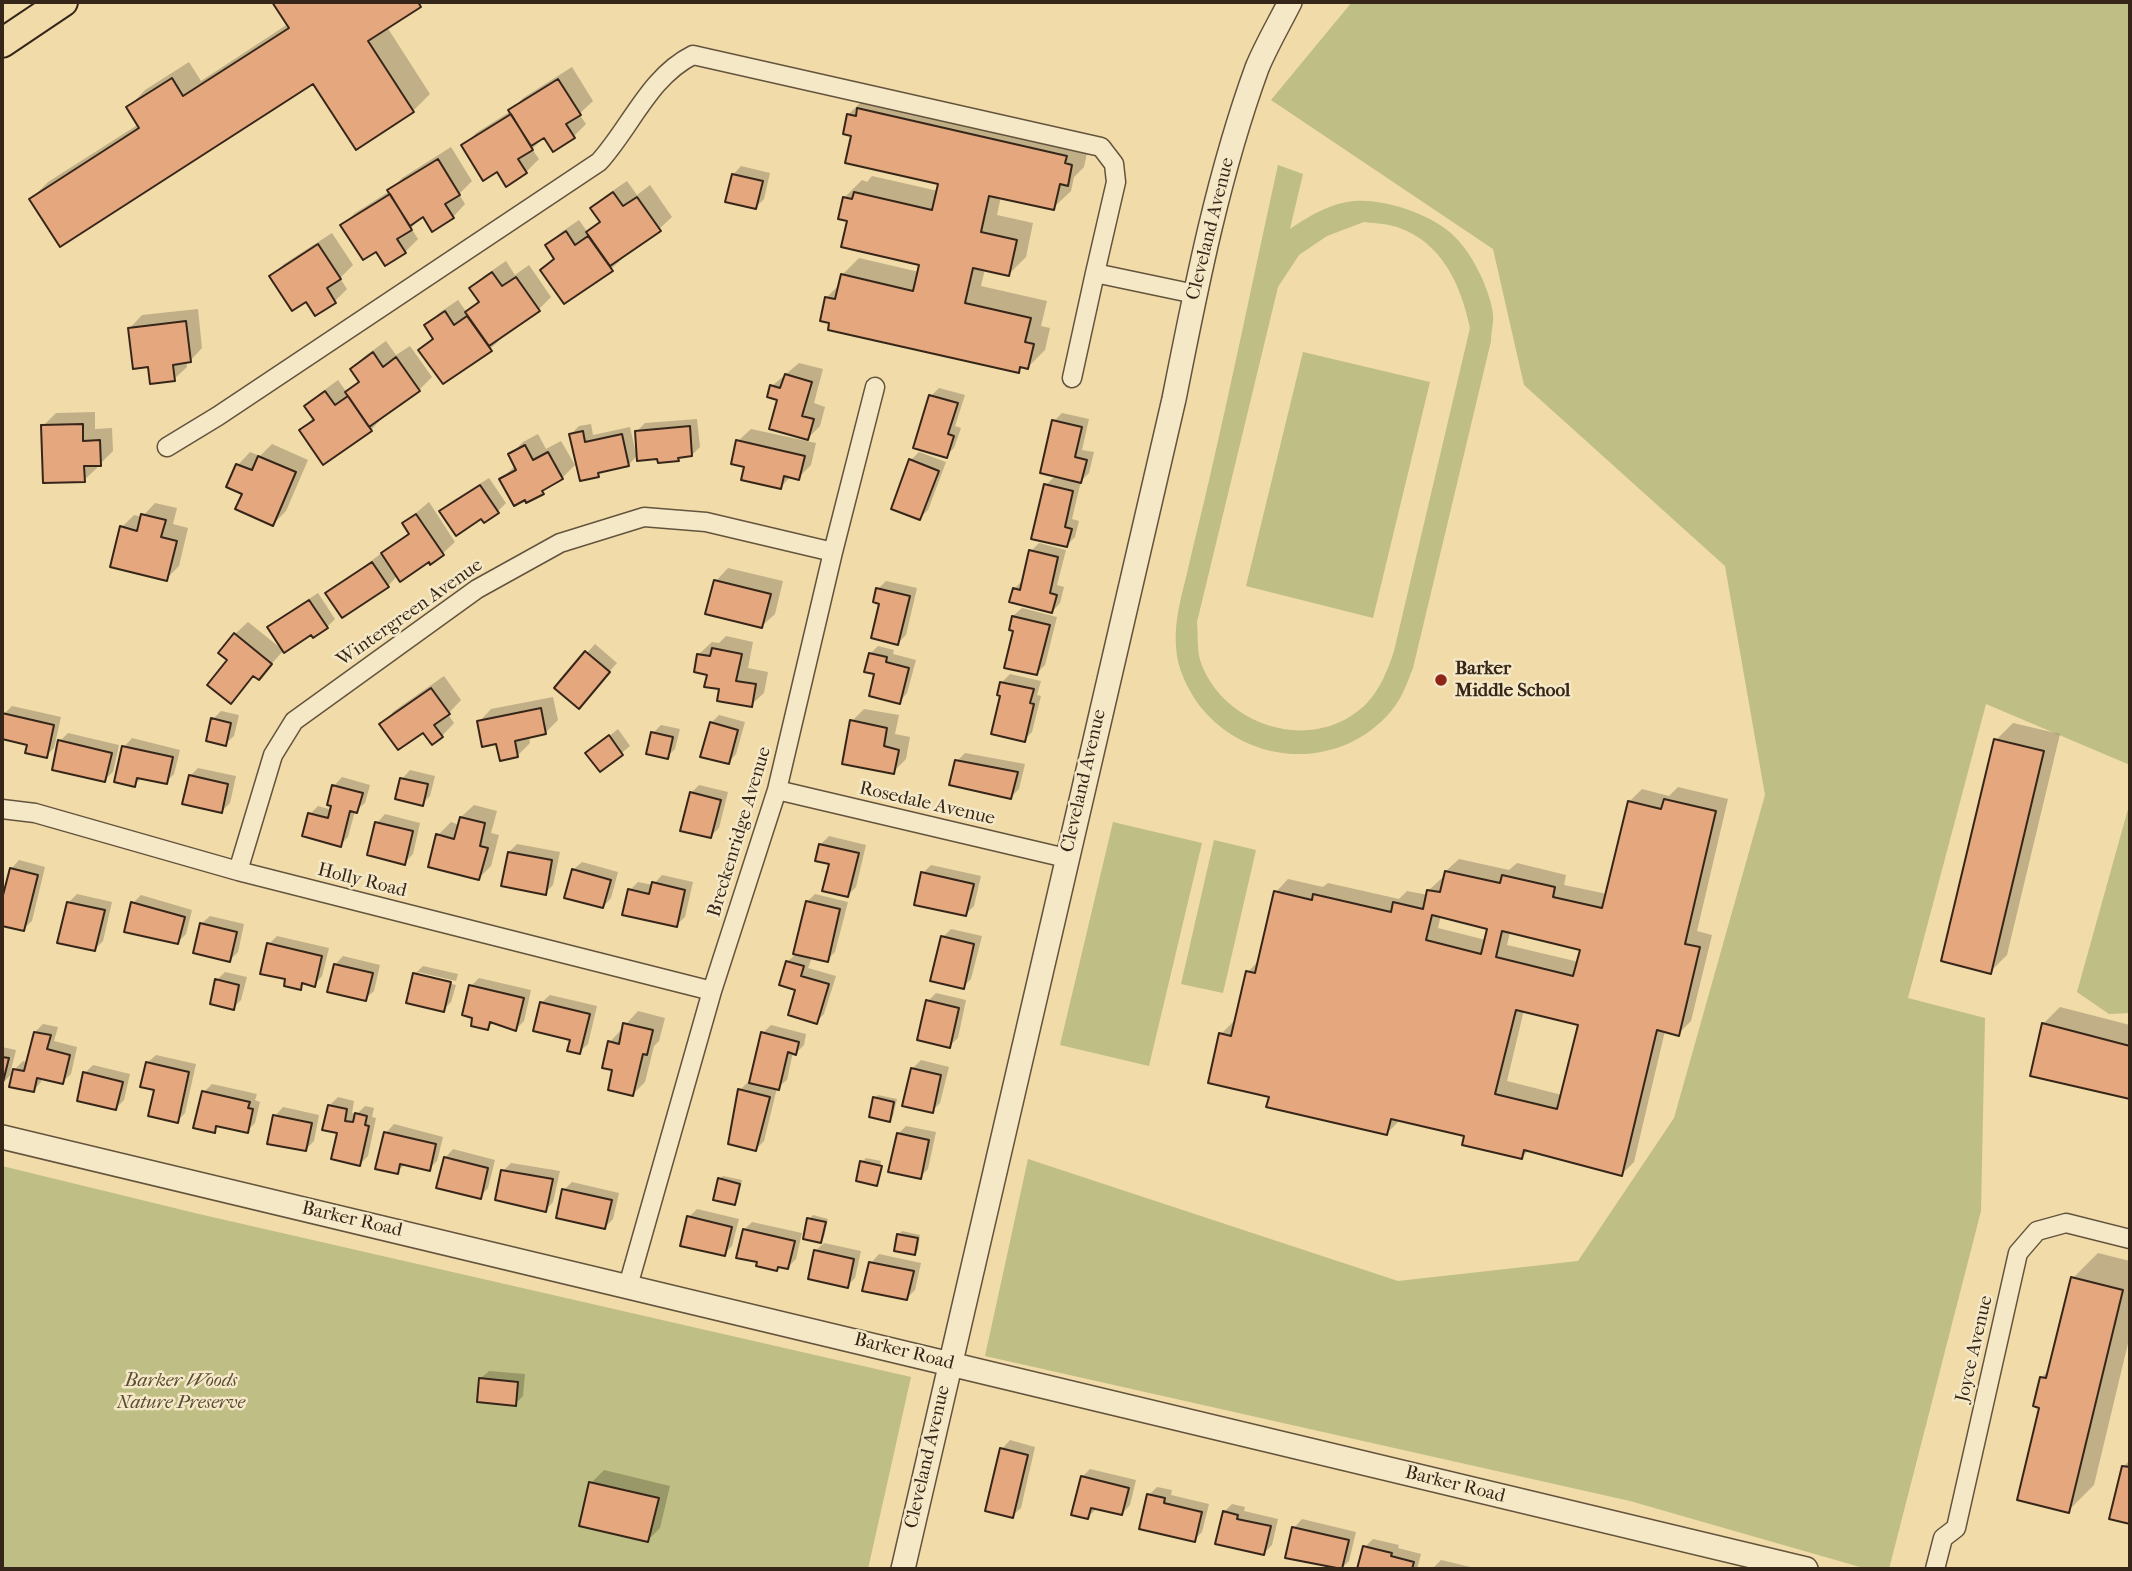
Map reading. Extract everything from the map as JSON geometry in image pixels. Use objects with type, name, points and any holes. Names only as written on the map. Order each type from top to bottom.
[{"type":"main road","points":[[2,43],[63,2]]},
{"type":"street","name":"Cleveland Avenue","points":[[903,1569],[1231,146],[1258,66],[1290,2]]},
{"type":"street","points":[[167,447],[218,416],[599,162],[617,142],[660,78],[676,64],[693,55],[1101,147],[1114,164],[1116,182],[1072,377]]},
{"type":"street","points":[[1095,273],[1195,294]]},
{"type":"street","name":"Breckenridge Avenue","points":[[628,1286],[712,991],[777,790],[875,387]]},
{"type":"street","name":"Wintergreen Avenue","points":[[238,871],[273,755],[294,720],[477,589],[560,544],[644,517],[706,522],[833,552]]},
{"type":"street","name":"Rosedale Avenue","points":[[777,790],[1066,858]]},
{"type":"street","name":"Holly Road","points":[[2,808],[35,813],[238,871],[712,991]]},
{"type":"street","name":"Barker Road","points":[[2,1137],[1806,1569]]},
{"type":"street","name":"Joyce Avenue","points":[[1935,1569],[1943,1538],[1956,1528],[2018,1253],[2037,1231],[2066,1223],[2130,1239]]},
{"type":"green space","points":[[1352,2],[2130,2],[2130,765],[1986,704],[1908,998],[1985,1018],[1981,1211],[1889,1569],[1867,1569],[1630,1501],[985,1356],[1028,1159],[1398,1281],[1578,1261],[1674,1118],[1765,795],[1725,566],[1524,385],[1493,249],[1271,100]]},
{"type":"green space","points":[[1278,165],[1303,174],[1290,229],[1324,209],[1347,202],[1390,204],[1420,214],[1446,229],[1469,254],[1484,284],[1493,317],[1491,341],[1413,668],[1404,690],[1392,710],[1371,730],[1347,744],[1321,752],[1294,754],[1268,750],[1242,741],[1219,726],[1190,692],[1183,678],[1176,647],[1181,598]],"holes":[[[1364,222],[1393,226],[1413,234],[1438,254],[1455,281],[1470,328],[1394,651],[1383,679],[1367,703],[1346,719],[1322,728],[1297,730],[1272,726],[1249,717],[1228,702],[1211,683],[1200,660],[1197,622],[1278,287],[1299,255],[1327,236]]]},
{"type":"green space","points":[[1303,352],[1430,382],[1373,618],[1246,586]]},
{"type":"green space","points":[[2130,802],[2130,1013],[2109,1014],[2077,992]]},
{"type":"green space","points":[[1113,822],[1202,843],[1149,1066],[1060,1045]]},
{"type":"green space","points":[[1214,840],[1256,850],[1223,993],[1181,984]]},
{"type":"green space","name":"Barker Woods Nature Preserve","points":[[2,1166],[199,1214],[911,1377],[868,1569],[2,1569]]},
{"type":"building","points":[[272,2],[418,2],[421,7],[368,41],[414,112],[356,150],[313,84],[60,247],[29,199],[139,128],[126,107],[172,78],[183,96],[289,28]]},
{"type":"building","points":[[558,79],[581,115],[566,124],[575,138],[553,152],[544,138],[531,146],[508,110]]},
{"type":"building","points":[[857,108],[1067,156],[1065,163],[1072,165],[1068,186],[1060,184],[1054,210],[989,196],[981,232],[1017,240],[1009,276],[973,268],[965,303],[1031,318],[1025,342],[1034,344],[1028,369],[1020,367],[1019,373],[828,330],[829,323],[820,321],[825,297],[835,299],[841,274],[913,291],[919,265],[841,247],[847,221],[838,219],[843,197],[852,199],[854,192],[932,210],[938,184],[845,163],[851,136],[843,134],[847,114],[856,116]]},
{"type":"building","points":[[511,114],[533,150],[518,159],[527,173],[506,187],[497,172],[483,181],[461,145]]},
{"type":"building","points":[[438,159],[460,195],[445,204],[454,218],[432,232],[423,217],[410,226],[387,190]]},
{"type":"building","points":[[732,174],[763,181],[756,209],[725,202]]},
{"type":"building","points":[[613,192],[623,206],[637,197],[661,231],[610,266],[586,232],[600,222],[590,208]]},
{"type":"building","points":[[390,194],[412,230],[397,239],[406,253],[385,266],[376,252],[363,260],[340,225]]},
{"type":"building","points":[[566,231],[575,245],[588,236],[613,271],[564,304],[540,270],[554,259],[545,245]]},
{"type":"building","points":[[318,244],[341,279],[327,288],[336,303],[315,316],[306,302],[292,311],[269,276]]},
{"type":"building","points":[[492,272],[502,286],[516,277],[540,311],[489,346],[465,312],[479,302],[469,288]]},
{"type":"building","points":[[445,311],[454,325],[467,316],[492,351],[443,384],[418,350],[433,339],[424,325]]},
{"type":"building","points":[[186,321],[191,362],[173,365],[175,381],[150,384],[148,367],[133,369],[128,328]]},
{"type":"building","points":[[373,352],[383,367],[396,357],[420,391],[369,427],[345,392],[359,382],[350,369]]},
{"type":"building","points":[[785,374],[812,382],[802,416],[814,419],[808,440],[769,429],[777,400],[767,397],[770,385],[780,388]]},
{"type":"building","points":[[325,391],[335,405],[348,396],[372,431],[323,465],[299,430],[314,420],[304,406]]},
{"type":"building","points":[[929,395],[958,403],[948,434],[954,436],[947,458],[913,448]]},
{"type":"building","points":[[1052,420],[1082,427],[1075,457],[1087,460],[1081,483],[1040,473]]},
{"type":"building","points":[[83,424],[83,441],[100,440],[101,466],[84,466],[85,482],[43,483],[41,425]]},
{"type":"building","points":[[690,426],[692,456],[678,458],[679,461],[658,463],[657,459],[637,461],[635,431]]},
{"type":"building","points":[[583,431],[585,442],[622,434],[629,466],[598,473],[599,477],[580,481],[569,434]]},
{"type":"building","points":[[736,440],[805,456],[799,480],[784,476],[781,489],[741,480],[744,467],[731,464]]},
{"type":"building","points":[[525,445],[533,460],[548,452],[563,479],[542,491],[544,494],[514,506],[499,479],[516,470],[508,454]]},
{"type":"building","points":[[258,456],[296,472],[273,526],[235,509],[242,494],[226,487],[236,464],[252,470]]},
{"type":"building","points":[[909,459],[939,471],[920,520],[891,509]]},
{"type":"building","points":[[1044,484],[1073,491],[1065,527],[1072,529],[1067,547],[1031,539]]},
{"type":"building","points":[[480,485],[499,513],[484,523],[481,519],[456,536],[439,511]]},
{"type":"building","points":[[141,514],[166,520],[161,537],[177,541],[167,581],[110,567],[120,526],[137,531]]},
{"type":"building","points":[[416,514],[444,555],[400,582],[381,553],[409,534],[402,523]]},
{"type":"building","points":[[1029,550],[1058,557],[1050,593],[1057,595],[1052,613],[1009,602],[1013,588],[1020,590]]},
{"type":"building","points":[[372,562],[389,587],[342,618],[325,593]]},
{"type":"building","points":[[714,580],[771,594],[762,628],[705,614]]},
{"type":"building","points":[[876,588],[910,596],[898,645],[871,638],[879,604],[873,602]]},
{"type":"building","points":[[309,600],[328,628],[313,638],[311,635],[284,653],[267,627]]},
{"type":"building","points":[[1012,616],[1050,625],[1037,675],[1004,668],[1013,631],[1009,630]]},
{"type":"building","points":[[234,633],[272,664],[259,680],[253,676],[231,704],[207,685],[227,660],[218,653]]},
{"type":"building","points":[[712,648],[742,654],[736,681],[756,684],[752,707],[717,701],[719,689],[704,687],[707,675],[694,672],[697,654],[710,656]]},
{"type":"building","points":[[585,651],[610,672],[579,709],[554,688]]},
{"type":"building","points":[[869,653],[887,657],[886,662],[909,668],[900,704],[869,696],[874,674],[864,672]]},
{"type":"building","points":[[1000,682],[1034,689],[1030,703],[1034,704],[1025,742],[991,734],[1000,696],[997,695]]},
{"type":"building","points":[[431,688],[450,714],[434,725],[443,737],[432,745],[423,733],[398,750],[379,724]]},
{"type":"building","points":[[541,708],[546,734],[515,741],[518,757],[500,761],[496,744],[482,747],[477,721]]},
{"type":"building","points":[[2,713],[54,725],[47,758],[25,753],[27,745],[2,739]]},
{"type":"building","points":[[211,718],[231,723],[226,746],[206,741]]},
{"type":"building","points":[[850,720],[887,728],[884,746],[899,750],[894,774],[842,764]]},
{"type":"building","points":[[710,722],[738,730],[729,764],[700,757]]},
{"type":"building","points":[[651,732],[673,737],[668,759],[646,754]]},
{"type":"building","points":[[609,735],[623,755],[600,772],[585,753]]},
{"type":"building","points":[[1994,739],[2044,751],[1991,974],[1941,961]]},
{"type":"building","points":[[58,740],[112,753],[105,782],[52,770]]},
{"type":"building","points":[[122,746],[173,757],[167,784],[137,778],[135,787],[114,782]]},
{"type":"building","points":[[955,760],[1018,772],[1011,799],[949,785]]},
{"type":"building","points":[[189,775],[228,784],[222,813],[182,804]]},
{"type":"building","points":[[400,778],[428,784],[423,806],[395,799]]},
{"type":"building","points":[[332,785],[363,793],[357,813],[350,811],[341,847],[302,836],[308,813],[328,818],[331,806],[327,805]]},
{"type":"building","points":[[690,792],[721,800],[711,838],[680,831]]},
{"type":"building","points":[[1664,799],[1716,811],[1685,944],[1700,947],[1679,1036],[1657,1030],[1622,1176],[1524,1150],[1522,1159],[1462,1145],[1464,1136],[1391,1119],[1387,1135],[1266,1107],[1269,1097],[1208,1083],[1219,1033],[1231,1036],[1246,971],[1255,973],[1274,891],[1312,900],[1313,894],[1391,912],[1393,902],[1423,909],[1427,890],[1440,892],[1445,871],[1500,883],[1502,875],[1555,887],[1553,897],[1602,908],[1628,801],[1661,809]],"holes":[[[1432,915],[1487,929],[1481,954],[1426,940]],[[1502,931],[1580,950],[1573,976],[1496,957]],[[1516,1010],[1578,1025],[1557,1109],[1495,1094]]]},
{"type":"building","points":[[460,817],[485,823],[480,846],[488,848],[479,880],[428,867],[436,834],[454,839]]},
{"type":"building","points":[[375,822],[413,831],[405,865],[367,855]]},
{"type":"building","points":[[819,844],[859,853],[848,897],[822,891],[829,864],[815,861]]},
{"type":"building","points":[[508,852],[552,860],[546,895],[501,886]]},
{"type":"building","points":[[10,868],[38,875],[24,931],[2,926],[2,899]]},
{"type":"building","points":[[572,869],[611,880],[603,908],[564,898]]},
{"type":"building","points":[[921,872],[974,884],[966,916],[914,905]]},
{"type":"building","points":[[652,882],[685,890],[677,927],[622,915],[628,889],[649,894]]},
{"type":"building","points":[[806,901],[840,909],[828,962],[793,954]]},
{"type":"building","points":[[67,902],[105,910],[95,951],[57,943]]},
{"type":"building","points":[[131,902],[185,917],[178,944],[124,932]]},
{"type":"building","points":[[200,923],[237,932],[230,962],[193,953]]},
{"type":"building","points":[[941,936],[974,944],[964,989],[930,981]]},
{"type":"building","points":[[267,943],[322,956],[315,987],[302,983],[301,990],[284,986],[285,979],[260,974]]},
{"type":"building","points":[[786,961],[804,966],[801,976],[829,984],[817,1024],[788,1015],[795,990],[779,985]]},
{"type":"building","points":[[334,964],[373,973],[366,1001],[327,992]]},
{"type":"building","points":[[413,973],[451,982],[444,1012],[406,1003]]},
{"type":"building","points":[[215,979],[239,985],[234,1010],[210,1004]]},
{"type":"building","points":[[469,985],[524,998],[516,1031],[490,1022],[488,1030],[471,1026],[472,1018],[462,1015]]},
{"type":"building","points":[[926,1000],[959,1008],[950,1048],[917,1040]]},
{"type":"building","points":[[540,1002],[590,1014],[580,1054],[567,1051],[570,1040],[533,1031]]},
{"type":"building","points":[[623,1023],[653,1030],[647,1055],[643,1054],[633,1096],[608,1090],[612,1070],[602,1068],[608,1041],[619,1044]]},
{"type":"building","points":[[2042,1023],[2130,1046],[2130,1099],[2030,1076]]},
{"type":"building","points":[[34,1032],[51,1035],[47,1049],[70,1055],[63,1084],[37,1078],[34,1092],[9,1087],[13,1069],[24,1071]]},
{"type":"building","points":[[761,1032],[799,1042],[796,1055],[788,1052],[779,1090],[749,1083]]},
{"type":"building","points":[[2,1057],[9,1058],[2,1086]]},
{"type":"building","points":[[146,1062],[189,1072],[178,1123],[148,1116],[154,1090],[140,1087]]},
{"type":"building","points":[[911,1068],[941,1075],[933,1113],[902,1106]]},
{"type":"building","points":[[83,1072],[123,1082],[116,1110],[77,1101]]},
{"type":"building","points":[[738,1089],[770,1097],[756,1151],[728,1144]]},
{"type":"building","points":[[202,1091],[250,1102],[248,1108],[253,1109],[248,1133],[216,1126],[215,1133],[193,1128]]},
{"type":"building","points":[[873,1097],[894,1102],[890,1122],[869,1117]]},
{"type":"building","points":[[328,1105],[347,1109],[345,1121],[353,1122],[355,1113],[367,1116],[365,1125],[369,1126],[360,1166],[331,1159],[337,1133],[322,1130]]},
{"type":"building","points":[[273,1115],[312,1123],[306,1151],[267,1144]]},
{"type":"building","points":[[384,1132],[436,1144],[430,1171],[400,1164],[398,1174],[375,1169]]},
{"type":"building","points":[[897,1133],[929,1140],[921,1179],[888,1172]]},
{"type":"building","points":[[444,1157],[488,1168],[481,1199],[436,1188]]},
{"type":"building","points":[[860,1161],[882,1166],[877,1186],[856,1181]]},
{"type":"building","points":[[501,1170],[553,1179],[546,1212],[495,1200]]},
{"type":"building","points":[[718,1178],[740,1184],[735,1205],[713,1200]]},
{"type":"building","points":[[562,1189],[612,1200],[605,1229],[556,1218]]},
{"type":"building","points":[[687,1216],[732,1227],[725,1256],[680,1246]]},
{"type":"building","points":[[807,1218],[826,1222],[821,1243],[803,1239]]},
{"type":"building","points":[[743,1229],[795,1241],[788,1269],[778,1267],[777,1271],[756,1266],[757,1262],[736,1258]]},
{"type":"building","points":[[897,1234],[918,1238],[915,1255],[894,1251]]},
{"type":"building","points":[[814,1250],[854,1259],[848,1288],[808,1279]]},
{"type":"building","points":[[869,1262],[914,1271],[907,1300],[862,1291]]},
{"type":"building","points":[[2071,1277],[2123,1290],[2069,1513],[2017,1500],[2039,1408],[2033,1406],[2040,1377],[2046,1378]]},
{"type":"building","points":[[479,1378],[518,1382],[516,1406],[477,1402]]},
{"type":"building","points":[[1000,1448],[1028,1455],[1013,1518],[985,1511]]},
{"type":"building","points":[[2122,1466],[2130,1467],[2130,1524],[2109,1519]]},
{"type":"building","points":[[1081,1476],[1129,1488],[1122,1515],[1091,1508],[1088,1519],[1071,1515]]},
{"type":"building","points":[[589,1482],[659,1498],[648,1542],[579,1526]]},
{"type":"building","points":[[1147,1494],[1165,1498],[1164,1503],[1202,1512],[1195,1542],[1139,1529]]},
{"type":"building","points":[[1223,1511],[1238,1515],[1237,1519],[1271,1526],[1264,1555],[1215,1544]]},
{"type":"building","points":[[1292,1527],[1349,1540],[1342,1569],[1285,1558]]},
{"type":"building","points":[[1363,1546],[1414,1562],[1412,1569],[1357,1569]]},
{"type":"place","name":"Barker Middle School","points":[[1441,680]]}]
